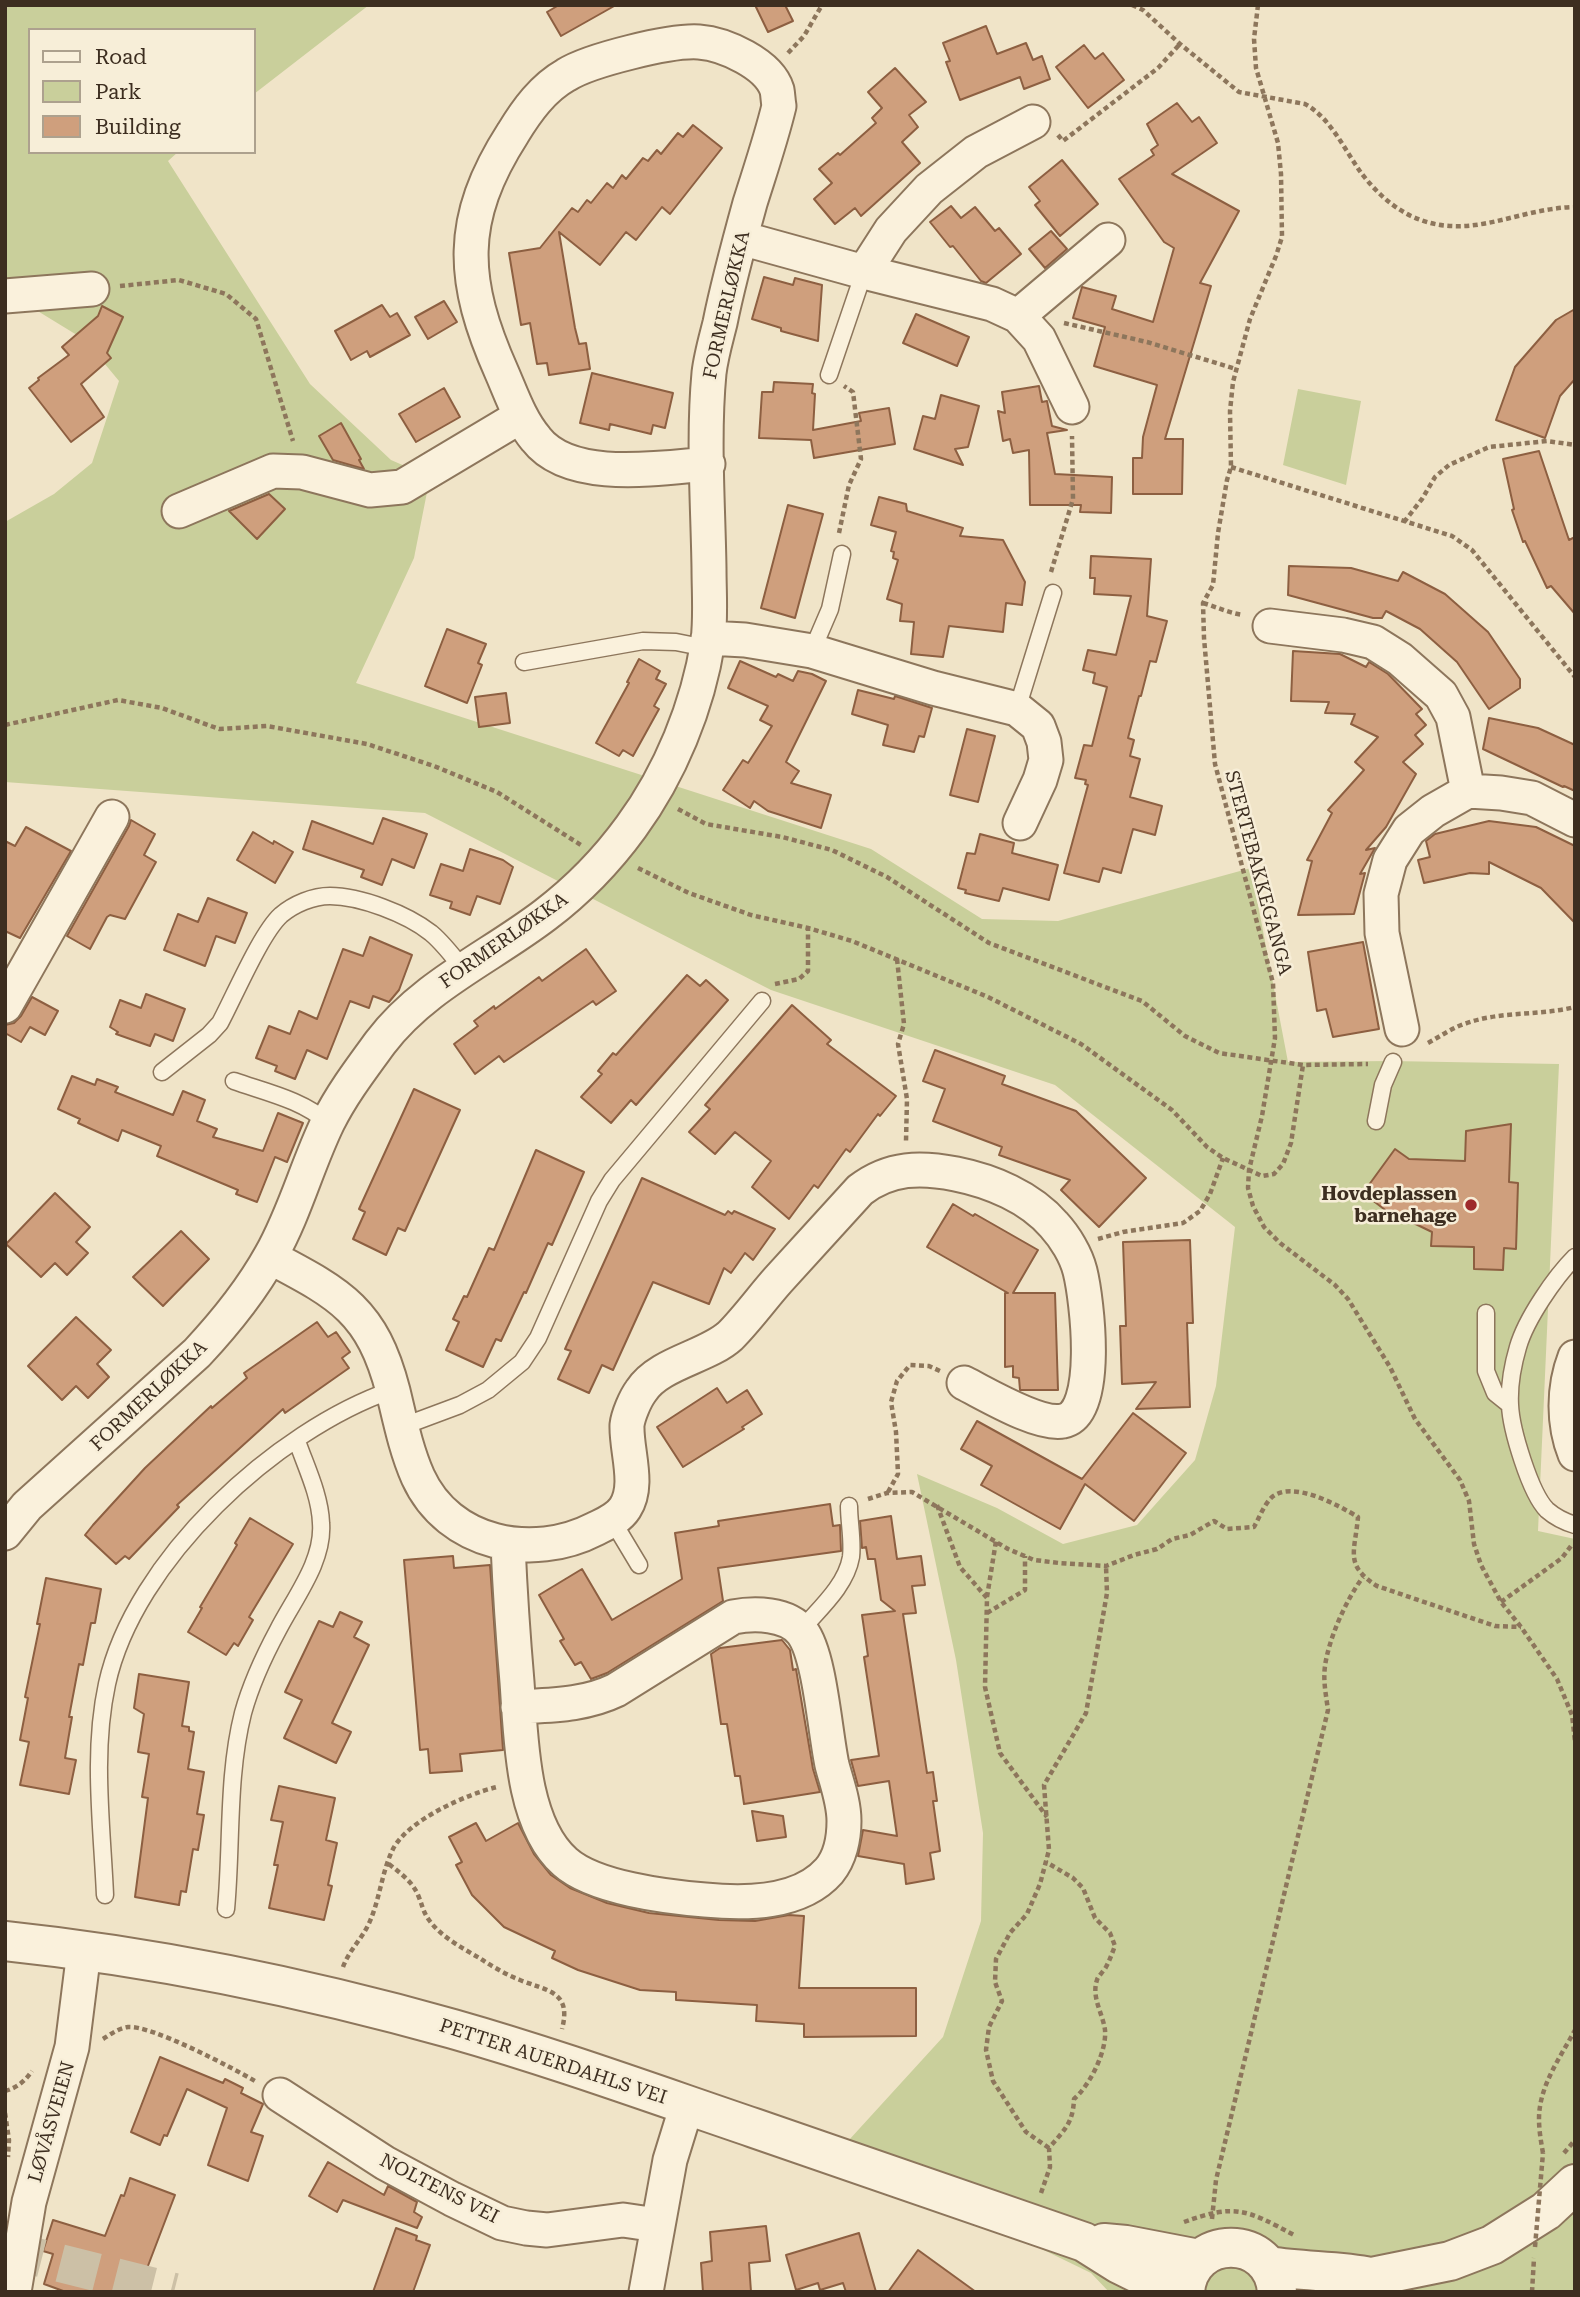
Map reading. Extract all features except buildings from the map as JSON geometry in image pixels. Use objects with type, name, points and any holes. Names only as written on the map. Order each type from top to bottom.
[{"type":"street","points":[[708,464],[633,470],[591,469],[560,458],[537,442],[521,416],[489,344],[476,304],[471,250],[477,204],[499,155],[525,114],[546,89],[567,74],[601,60],[668,45],[699,42],[724,48],[752,61],[768,73]]},
{"type":"street","name":"FORMERLØKKA","points":[[5,1533],[27,1506],[197,1353],[222,1326],[270,1257],[287,1224],[328,1123],[351,1082],[385,1037],[427,996],[544,916],[570,895],[610,855],[652,795],[671,759],[690,712],[707,643],[707,405],[710,368],[741,238],[779,106],[777,90],[768,73]]},
{"type":"street","points":[[864,272],[891,230],[929,189],[976,152],[1033,122]]},
{"type":"street","points":[[741,238],[992,304],[1018,316],[1039,339],[1072,408]]},
{"type":"street","points":[[1018,316],[1108,240]]},
{"type":"street","points":[[5,296],[92,289]]},
{"type":"street","points":[[179,511],[274,471],[302,472],[370,490],[402,487],[521,416]]},
{"type":"street","points":[[1270,626],[1343,635],[1373,642],[1400,659],[1440,695],[1453,717],[1468,791]]},
{"type":"street","points":[[707,643],[745,640],[812,652],[933,688],[1017,709],[1038,726],[1044,742],[1046,760],[1020,823]]},
{"type":"street","points":[[1402,1029],[1382,933],[1381,894],[1390,860],[1409,830],[1433,811],[1468,791],[1532,798],[1575,820]]},
{"type":"street","points":[[5,1006],[112,817]]},
{"type":"street","points":[[270,1257],[323,1286],[351,1307],[363,1321],[375,1342],[419,1479],[433,1500],[463,1527],[487,1539],[508,1545],[561,1543],[582,1536],[612,1520],[625,1508],[630,1494],[631,1471],[627,1422],[641,1390],[656,1376],[728,1338],[860,1190],[874,1180],[906,1170],[935,1170],[967,1176],[1019,1197],[1055,1225],[1070,1246],[1080,1269],[1086,1303],[1088,1350],[1084,1392],[1079,1408],[1071,1418],[1049,1421],[964,1383]]},
{"type":"street","points":[[1575,1357],[1567,1385],[1566,1407],[1568,1429],[1575,1454]]},
{"type":"street","points":[[508,1545],[519,1707],[526,1780],[533,1807],[553,1849],[564,1861],[580,1873],[595,1879],[681,1898],[720,1902],[757,1901],[800,1893],[831,1870],[844,1836],[843,1802],[832,1765],[813,1655],[801,1630],[794,1625],[775,1617],[733,1617],[617,1690],[599,1698],[519,1707]]},
{"type":"street","name":"PETTER AUERDAHLS VEI","points":[[5,1941],[172,1965],[336,1998],[454,2029],[687,2105],[1084,2242],[1119,2264],[1176,2292]]},
{"type":"street","name":"LØVÅSVEIEN","points":[[14,2292],[29,2202],[72,2047],[84,1951]]},
{"type":"street","name":"NOLTENS VEI","points":[[279,2095],[395,2168],[502,2223],[547,2230],[623,2220],[657,2225]]},
{"type":"street","points":[[646,2292],[670,2160],[687,2105]]},
{"type":"street","points":[[1273,2279],[1317,2272],[1345,2272],[1355,2284],[1468,2255],[1492,2245],[1546,2211],[1558,2172]]},
{"type":"street","name":"PETTER AUERDAHLS VEI","points":[[1084,2242],[1126,2245],[1199,2267],[1228,2247],[1243,2249],[1258,2255],[1273,2279]]},
{"type":"lane","points":[[829,375],[864,272]]},
{"type":"lane","points":[[812,652],[830,609],[842,554]]},
{"type":"lane","points":[[1017,709],[1053,593]]},
{"type":"lane","points":[[524,662],[643,640],[707,643]]},
{"type":"lane","points":[[162,1072],[220,1023],[266,934],[279,916],[299,903],[329,896],[388,910],[410,919],[430,933],[451,952],[463,969]]},
{"type":"lane","points":[[401,1427],[479,1395],[506,1378],[522,1362],[538,1338],[599,1201],[612,1180],[762,1000]]},
{"type":"lane","points":[[1376,1121],[1383,1085],[1393,1062]]},
{"type":"lane","points":[[234,1081],[293,1102],[318,1114],[328,1123]]},
{"type":"lane","points":[[1575,1257],[1559,1272],[1518,1344],[1510,1405],[1532,1486],[1546,1508],[1564,1522],[1575,1525]]},
{"type":"lane","points":[[1486,1313],[1486,1371],[1494,1393],[1510,1405]]},
{"type":"lane","points":[[105,1895],[99,1747],[107,1684],[121,1641],[144,1594],[158,1571],[196,1526],[257,1470],[338,1414],[364,1399],[392,1390]]},
{"type":"lane","points":[[226,1909],[234,1763],[244,1710],[264,1657],[312,1567],[321,1538],[317,1501],[297,1441]]},
{"type":"lane","points":[[801,1630],[845,1575],[851,1556],[849,1506]]},
{"type":"lane","points":[[612,1520],[639,1565]]},
{"type":"path","points":[[768,73],[804,36],[822,5]]},
{"type":"path","points":[[1132,5],[1143,10],[1239,92],[1311,107],[1335,134],[1377,191],[1392,204],[1427,223],[1466,226],[1552,207],[1575,207]]},
{"type":"path","name":"STERTEBAKKEGANGA","points":[[1258,5],[1254,39],[1256,68],[1278,143],[1282,237],[1250,319],[1236,369],[1230,411],[1231,467],[1218,533],[1213,585],[1203,603],[1216,764],[1273,983],[1275,1038],[1249,1170],[1248,1188],[1253,1206],[1264,1227],[1280,1243],[1335,1285],[1348,1299],[1390,1367],[1415,1419],[1460,1480],[1469,1501],[1474,1544],[1485,1574],[1501,1602],[1557,1679],[1572,1715],[1575,1741]]},
{"type":"path","points":[[1033,122],[1046,120],[1063,141],[1158,68],[1180,44]]},
{"type":"path","points":[[92,289],[179,280],[226,294],[256,319],[302,472]]},
{"type":"path","points":[[1018,316],[1050,319],[1147,342],[1236,369]]},
{"type":"path","points":[[829,375],[853,392],[861,459],[849,485],[838,535],[842,554]]},
{"type":"path","points":[[1053,593],[1050,576],[1073,499],[1072,408]]},
{"type":"path","points":[[1404,522],[1435,477],[1449,465],[1489,447],[1547,441],[1575,445]]},
{"type":"path","points":[[1231,467],[1452,536],[1472,550],[1575,677]]},
{"type":"path","points":[[1203,603],[1270,626]]},
{"type":"path","points":[[5,725],[118,700],[162,708],[219,729],[267,726],[367,744],[434,766],[497,792],[582,845],[610,855],[689,893],[751,915],[852,941],[988,997],[1081,1044],[1172,1110],[1207,1147],[1223,1158],[1262,1175],[1273,1174],[1283,1164],[1291,1143],[1303,1065]]},
{"type":"path","points":[[652,795],[706,824],[782,837],[832,850],[887,877],[989,943],[1142,1001],[1185,1036],[1219,1053],[1303,1065],[1393,1062],[1468,1022],[1549,1013],[1575,1007]]},
{"type":"path","points":[[762,1000],[768,987],[799,979],[808,971],[808,928]]},
{"type":"path","points":[[897,958],[904,1024],[898,1044],[907,1098],[906,1170]]},
{"type":"path","points":[[1070,1246],[1123,1232],[1183,1223],[1200,1211],[1210,1194],[1223,1158]]},
{"type":"path","points":[[887,1493],[898,1474],[891,1402],[897,1381],[910,1365],[929,1366],[964,1383]]},
{"type":"path","points":[[849,1506],[887,1493],[912,1492],[1025,1556],[1059,1563],[1106,1566],[1157,1549],[1172,1539],[1191,1535],[1214,1521],[1227,1529],[1254,1527],[1270,1499],[1281,1491],[1296,1492],[1336,1504],[1358,1517],[1354,1563],[1363,1577],[1377,1586],[1495,1626],[1521,1627]]},
{"type":"path","points":[[937,1505],[960,1567],[987,1598]]},
{"type":"path","points":[[996,1541],[987,1598],[985,1687],[1000,1753],[1047,1818]]},
{"type":"path","points":[[1501,1602],[1562,1558],[1575,1541]]},
{"type":"path","points":[[987,1614],[1025,1590],[1025,1556]]},
{"type":"path","points":[[1049,2148],[1026,2132],[993,2081],[986,2050],[989,2027],[1003,2001],[995,1983],[996,1959],[1010,1933],[1027,1914],[1040,1884],[1049,1850],[1044,1785],[1086,1713],[1107,1593],[1106,1566]]},
{"type":"path","points":[[1199,2267],[1212,2213],[1216,2180],[1328,1710],[1325,1665],[1346,1604],[1363,1577]]},
{"type":"path","points":[[336,1998],[346,1958],[368,1926],[393,1850],[404,1833],[454,1801],[476,1792],[526,1780]]},
{"type":"path","points":[[1031,2224],[1051,2167],[1049,2148],[1066,2129],[1073,2115],[1074,2099],[1083,2091],[1097,2064],[1105,2031],[1099,2009],[1097,1980],[1109,1963],[1115,1946],[1110,1933],[1096,1918],[1083,1888],[1073,1878],[1046,1862]]},
{"type":"path","points":[[388,1863],[410,1881],[429,1920],[441,1932],[502,1971],[547,1989],[560,1998],[564,2022],[552,2060]]},
{"type":"path","points":[[72,2047],[92,2047],[120,2029],[139,2028],[175,2042],[279,2095]]},
{"type":"path","points":[[1532,2292],[1542,2153],[1539,2120],[1541,2101],[1555,2065],[1575,2030]]},
{"type":"path","points":[[5,2113],[9,2140],[8,2158]]},
{"type":"path","points":[[1535,2179],[1558,2172],[1575,2140]]},
{"type":"path","points":[[1175,2225],[1227,2210],[1250,2213],[1301,2239]]},
{"type":"green space","points":[[5,5],[369,5],[256,92],[256,28],[28,28],[28,154],[176,154],[168,161],[310,384],[391,460],[430,477],[414,558],[356,683],[871,849],[982,919],[1058,921],[1251,868],[1288,1062],[1559,1064],[1538,1531],[1575,1539],[1575,2292],[1109,2292],[1091,2273],[943,2201],[828,2163],[943,2037],[981,1921],[983,1833],[956,1660],[917,1474],[997,1508],[1063,1544],[1137,1525],[1195,1460],[1216,1386],[1235,1227],[1055,1085],[771,990],[425,813],[5,782],[5,522],[54,494],[92,463],[119,381],[85,340],[5,291]]},
{"type":"green space","points":[[1298,389],[1361,401],[1346,485],[1283,465]]},
{"type":"tunnel","points":[[5,2249],[174,2292]]},
{"type":"place","name":"Hovdeplassen barnehage","points":[[1471,1205]]}]
